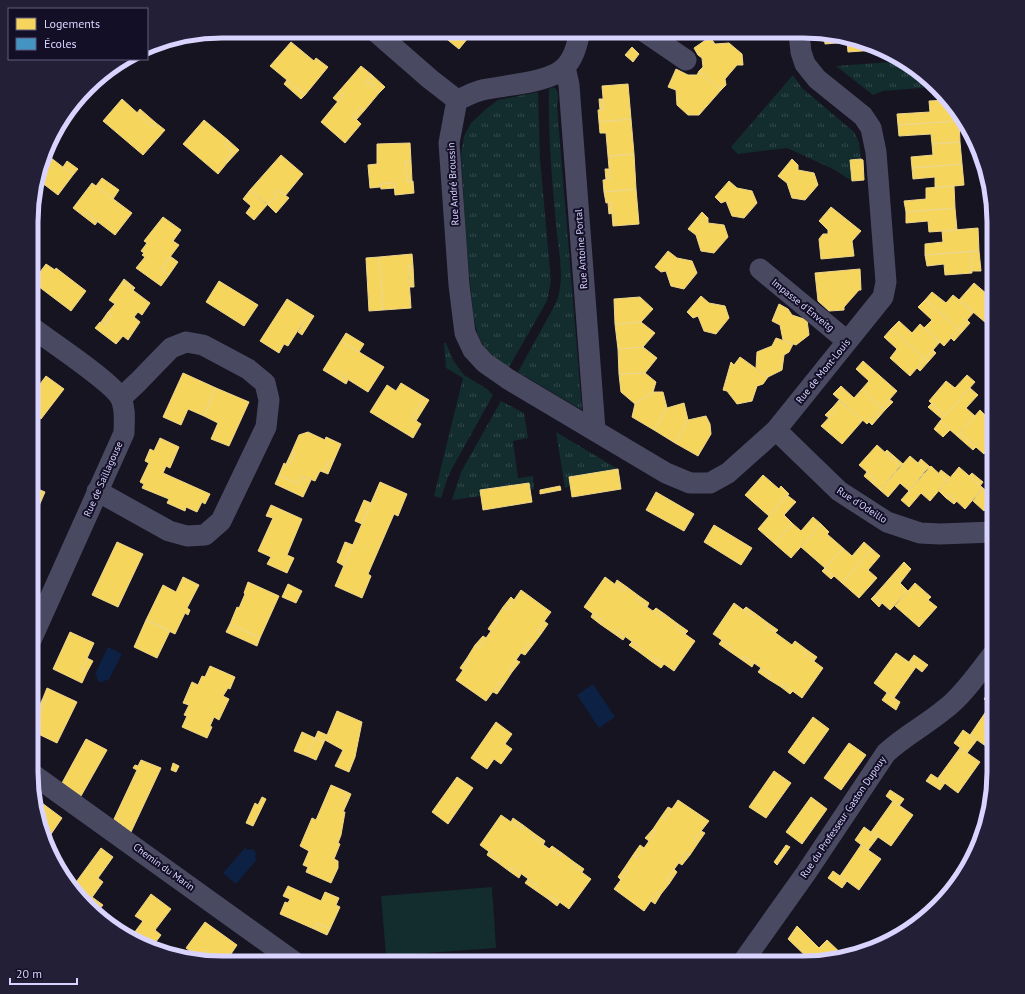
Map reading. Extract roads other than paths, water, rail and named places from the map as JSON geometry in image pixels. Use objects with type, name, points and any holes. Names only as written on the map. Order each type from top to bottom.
[{"type":"street","points":[[383,38],[430,79],[457,100],[480,90],[543,79],[556,75],[565,67],[575,52],[578,38]]},
{"type":"street","points":[[654,38],[686,60]]},
{"type":"street","name":"Rue de Mont-Louis","points":[[508,379],[666,473],[690,483],[710,483],[728,473],[776,430],[883,297],[886,282],[876,152],[871,128],[863,116],[817,79],[805,64],[801,52],[800,38]]},
{"type":"street","name":"Rue Antoine Portal","points":[[565,67],[569,85],[595,430]]},
{"type":"street","name":"Rue André Broussin","points":[[457,100],[449,143],[459,285],[465,333],[473,350],[485,364],[508,379]]},
{"type":"street","name":"Impasse d'Enveitg","points":[[760,269],[847,341]]},
{"type":"street","points":[[38,332],[108,384],[121,398],[170,348],[186,342],[203,345],[248,369],[265,383],[269,400],[266,427],[221,521],[205,535],[187,536],[169,531],[97,492]]},
{"type":"street","name":"Rue de Saillagouse","points":[[38,625],[124,433],[125,413],[121,398]]},
{"type":"street","name":"Rue d'Odeillo","points":[[776,430],[839,492],[887,522],[920,533],[940,534],[987,532]]},
{"type":"street","name":"Rue du Professeur Gaston Dupouy","points":[[747,956],[806,873],[886,753],[898,742],[946,708],[971,682],[987,662]]},
{"type":"street","name":"Chemin du Marin","points":[[38,777],[286,956]]},
{"type":"water","points":[[108,647],[122,654],[108,681],[106,680],[99,682],[95,674]]},
{"type":"water","points":[[593,684],[615,717],[599,728],[577,695]]},
{"type":"water","points":[[245,848],[247,850],[254,850],[256,854],[255,857],[257,859],[236,884],[223,873]]}]
